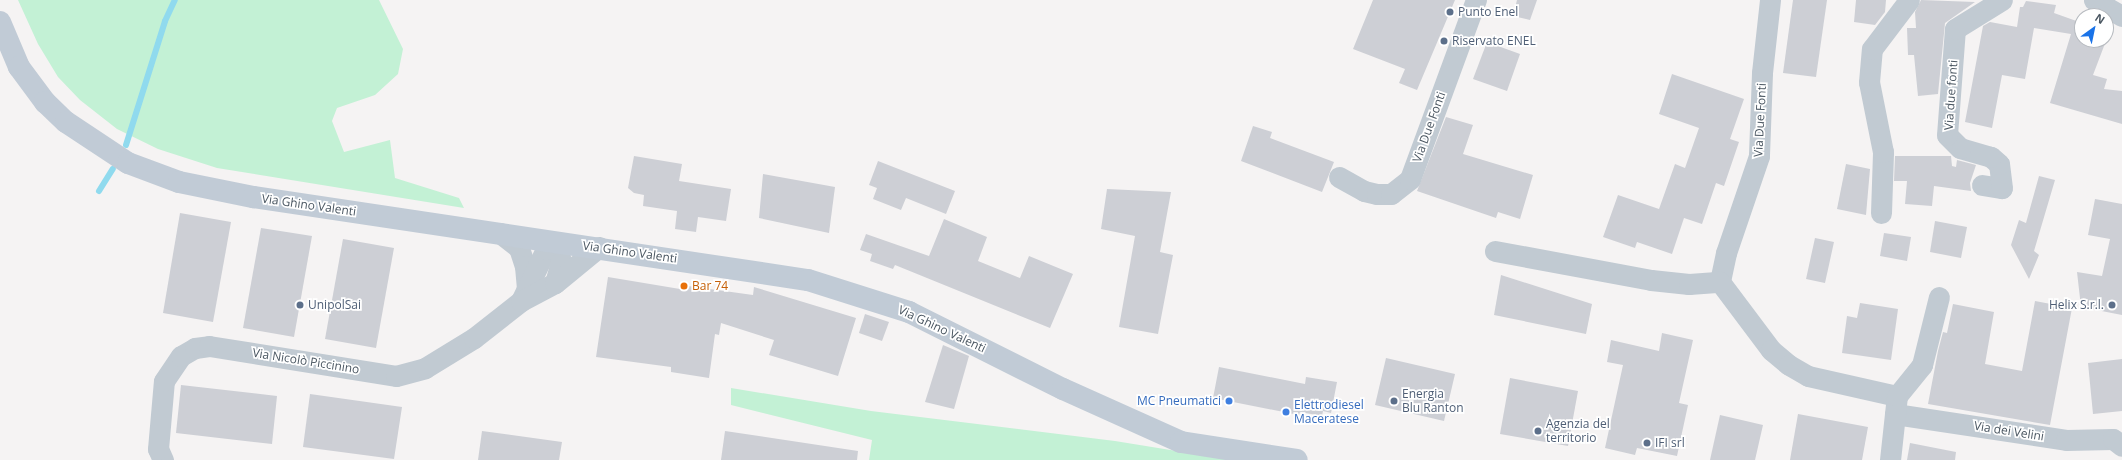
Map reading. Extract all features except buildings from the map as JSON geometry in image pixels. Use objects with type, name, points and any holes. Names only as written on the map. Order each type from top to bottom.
[{"type":"main road","name":"Via Ghino Valenti","points":[[0,22],[20,67],[45,102],[66,122],[128,164],[179,182],[253,197],[778,274],[845,290],[909,312],[1063,389],[1181,442],[1297,460]]},
{"type":"street","name":"Via Due Fonti","points":[[1339,177],[1364,191],[1377,194],[1391,194],[1410,179],[1476,0]]},
{"type":"street","name":"Via Due Fonti","points":[[1720,282],[1726,253],[1759,156],[1762,73],[1770,0]]},
{"type":"street","points":[[1881,213],[1883,152],[1869,82],[1872,49],[1909,0]]},
{"type":"street","name":"Via due fonti","points":[[1982,185],[2002,188],[1999,164],[1992,158],[1960,148],[1947,135],[1955,29],[2002,0]]},
{"type":"street","points":[[2094,0],[2122,16]]},
{"type":"street","points":[[500,233],[519,248],[525,266],[524,294]]},
{"type":"street","points":[[524,294],[546,249],[557,242],[561,262],[555,283]]},
{"type":"street","points":[[524,294],[555,283],[599,248]]},
{"type":"street","points":[[1495,251],[1651,280],[1690,284],[1720,282],[1771,350],[1789,365],[1808,376],[1896,405]]},
{"type":"street","name":"Via Nicolò Piccinino","points":[[163,460],[158,449],[164,381],[181,356],[195,348],[209,346],[396,376],[425,368],[474,338],[524,294]]},
{"type":"street","points":[[1890,460],[1896,405],[1922,365],[1939,297]]},
{"type":"street","name":"Via dei Velini","points":[[1896,405],[2066,440],[2113,439],[2122,446]]},
{"type":"green space","points":[[18,0],[379,0],[403,49],[398,74],[375,95],[337,108],[332,121],[344,152],[390,140],[395,178],[459,198],[464,208],[217,168],[158,149],[117,129],[80,100],[58,77],[38,44]]},
{"type":"green space","points":[[731,388],[871,411],[1115,441],[1232,460],[869,460],[872,440],[731,405]]},
{"type":"waterway","points":[[126,145],[165,21],[175,0]]},
{"type":"waterway","points":[[99,191],[113,169]]},
{"type":"place","name":"Punto Enel","points":[[1450,12]]},
{"type":"place","name":"Riservato ENEL","points":[[1444,41]]},
{"type":"place","name":"Bar 74","points":[[684,286]]},
{"type":"place","name":"UnipolSai","points":[[300,305]]},
{"type":"place","name":"Helix S.r.l.","points":[[2112,305]]},
{"type":"place","name":"MC Pneumatici","points":[[1229,401]]},
{"type":"place","name":"Energia Blu Ranton","points":[[1394,401]]},
{"type":"place","name":"Elettrodiesel Maceratese","points":[[1286,412]]},
{"type":"place","name":"Agenzia del territorio","points":[[1538,431]]},
{"type":"place","name":"IFI srl","points":[[1647,443]]}]
